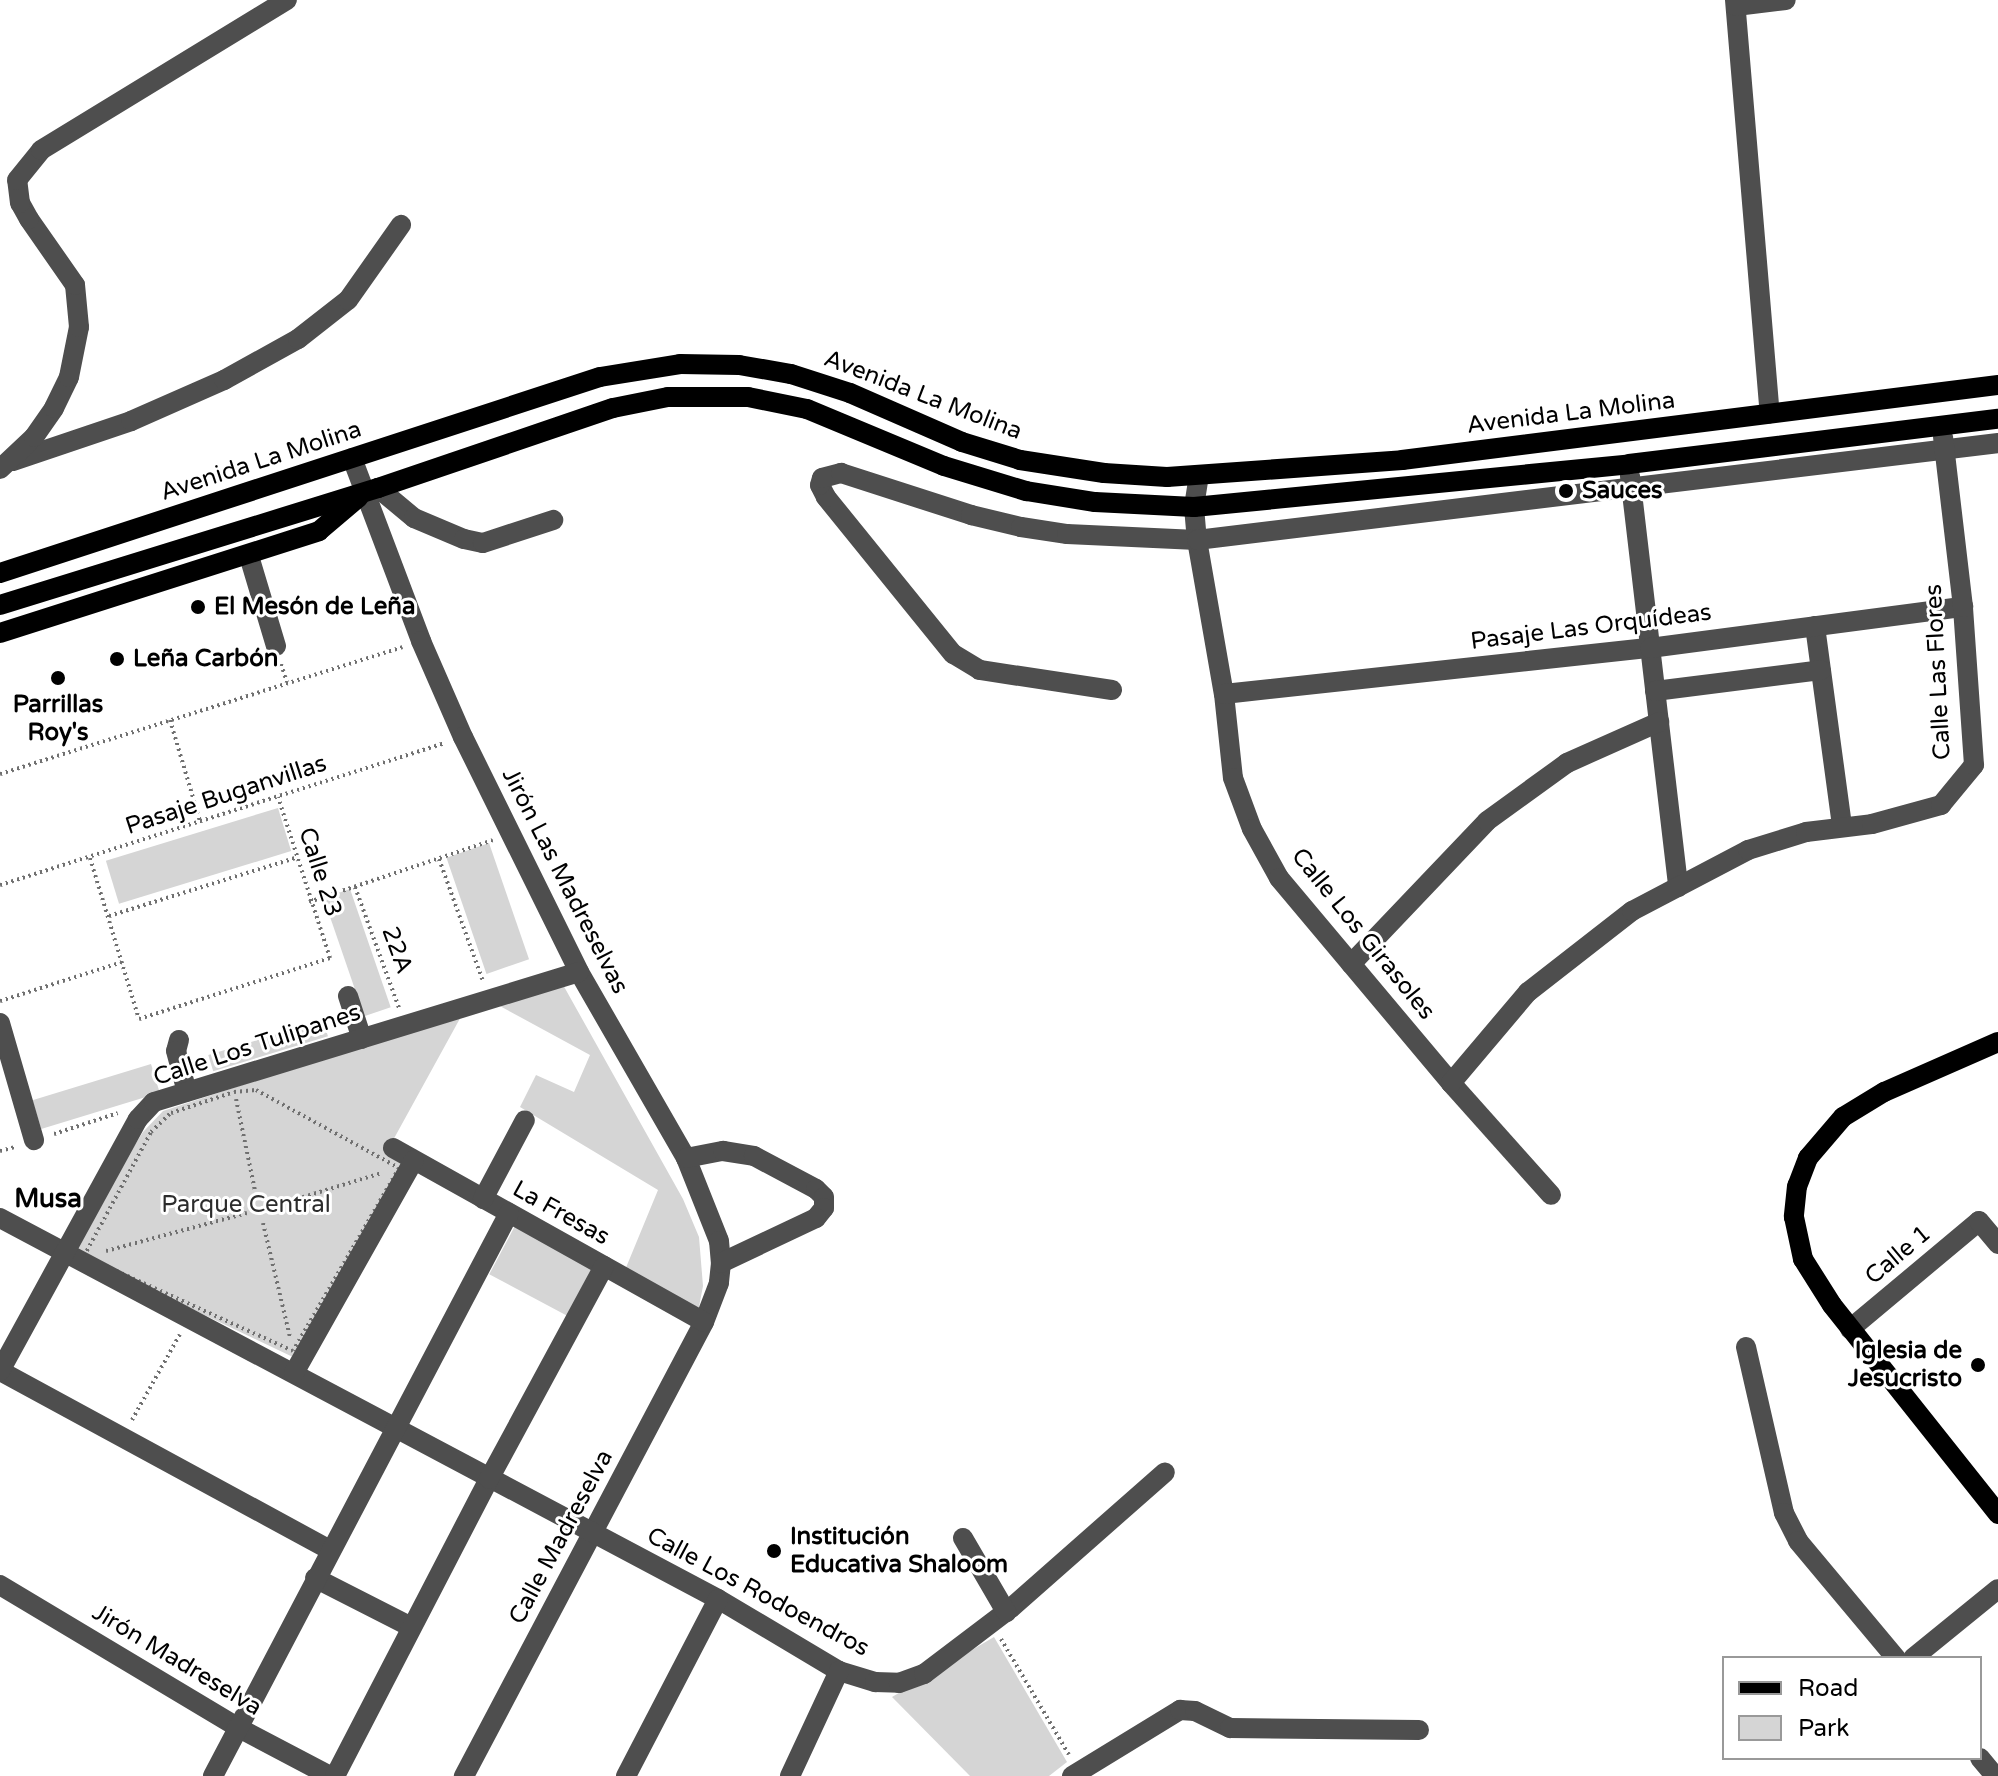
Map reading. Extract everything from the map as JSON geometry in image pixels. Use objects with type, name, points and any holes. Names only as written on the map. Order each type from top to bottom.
[{"type":"main road","name":"Avenida La Molina","points":[[0,573],[600,377],[655,366],[710,363],[766,369],[821,383],[962,442],[1020,460],[1135,476],[1199,475],[1402,460],[1998,385]]},
{"type":"main road","points":[[0,605],[371,490],[613,408],[668,397],[722,394],[807,409],[944,466],[1026,491],[1095,502],[1194,507],[1629,464],[1998,419]]},
{"type":"main road","points":[[0,633],[249,556],[319,531],[371,490]]},
{"type":"main road","points":[[1998,1042],[1863,1103],[1829,1131],[1808,1158],[1795,1202],[1798,1245],[1811,1274],[1850,1329],[1998,1514]]},
{"type":"street","points":[[4,465],[34,437],[54,408],[69,377],[79,327],[75,285],[20,203],[17,180],[41,150],[287,0]]},
{"type":"street","points":[[1770,414],[1735,3],[1786,0]]},
{"type":"street","points":[[4,465],[131,421],[224,380],[298,339],[348,300],[401,225]]},
{"type":"street","name":"Calle Las Flores","points":[[1451,1083],[1528,992],[1632,911],[1748,850],[1806,832],[1872,824],[1941,805],[1974,765],[1963,607],[1943,450],[1943,425]]},
{"type":"street","points":[[1112,690],[980,670],[953,654],[826,497],[820,485],[822,478],[841,473],[971,515],[1021,527],[1067,534],[1197,540],[1998,443]]},
{"type":"street","name":"Jirón Las Madreselvas","points":[[352,458],[371,490],[421,641],[509,834],[579,972],[686,1158],[719,1241],[719,1283],[704,1322]]},
{"type":"street","points":[[1629,464],[1678,887]]},
{"type":"street","name":"Calle Los Girasoles","points":[[1199,475],[1194,507],[1197,540],[1224,694],[1233,778],[1252,829],[1279,878],[1451,1083],[1551,1195]]},
{"type":"street","points":[[371,490],[414,518],[464,539],[483,543],[553,520]]},
{"type":"street","points":[[249,556],[276,646]]},
{"type":"street","name":"Pasaje Las Orquídeas","points":[[1224,694],[1650,648],[1963,607]]},
{"type":"street","points":[[1815,626],[1842,826]]},
{"type":"street","points":[[1655,691],[1821,670]]},
{"type":"street","points":[[1351,964],[1487,821],[1567,763],[1659,722]]},
{"type":"street","name":"Calle Los Tulipanes","points":[[0,1371],[138,1119],[154,1102],[579,972]]},
{"type":"street","points":[[348,996],[362,1039]]},
{"type":"street","points":[[0,1023],[34,1140]]},
{"type":"street","points":[[179,1040],[176,1051],[187,1092]]},
{"type":"street","points":[[483,1199],[525,1120]]},
{"type":"street","points":[[686,1158],[723,1151],[754,1156],[816,1189],[825,1203],[816,1218],[721,1263]]},
{"type":"street","points":[[294,1373],[402,1159]]},
{"type":"street","name":"La Fresas","points":[[402,1159],[509,1213],[704,1322]]},
{"type":"street","points":[[213,1776],[509,1213]]},
{"type":"street","name":"Calle Los Rodoendros","points":[[0,1218],[718,1599],[839,1671],[875,1682],[899,1683],[924,1674],[999,1618],[1165,1472]]},
{"type":"street","name":"Calle 1","points":[[1850,1329],[1979,1221],[1998,1244]]},
{"type":"street","points":[[322,1774],[411,1627],[604,1266]]},
{"type":"street","name":"Calle Madreselva","points":[[464,1776],[704,1322]]},
{"type":"street","points":[[1746,1347],[1784,1513],[1798,1541],[1894,1656]]},
{"type":"street","points":[[0,1371],[330,1550]]},
{"type":"street","points":[[963,1538],[999,1618]]},
{"type":"street","points":[[315,1578],[411,1627]]},
{"type":"street","name":"Jirón Madreselva","points":[[0,1585],[237,1727],[322,1774]]},
{"type":"street","points":[[1915,1656],[1998,1589]]},
{"type":"street","points":[[626,1776],[718,1599]]},
{"type":"street","points":[[793,1775],[839,1671]]},
{"type":"street","points":[[1076,1774],[1180,1710],[1195,1711],[1230,1728],[1419,1730]]},
{"type":"street","points":[[1982,1760],[1995,1776]]},
{"type":"path","points":[[0,774],[421,641]]},
{"type":"path","points":[[170,720],[201,822]]},
{"type":"path","name":"Pasaje Buganvillas","points":[[0,885],[463,737]]},
{"type":"path","name":"Calle 23","points":[[122,962],[139,1019],[330,958],[309,902],[278,797]]},
{"type":"path","points":[[309,902],[509,834]]},
{"type":"path","points":[[0,1001],[122,962],[90,858]]},
{"type":"path","points":[[109,916],[295,858]]},
{"type":"path","points":[[439,859],[489,999]]},
{"type":"path","name":"22A","points":[[355,887],[405,1025]]},
{"type":"path","points":[[84,1256],[151,1132],[171,1113],[234,1092],[256,1090],[402,1159]]},
{"type":"path","points":[[234,1092],[256,1196]]},
{"type":"path","points":[[0,1151],[154,1102]]},
{"type":"path","points":[[274,1206],[402,1159]]},
{"type":"path","points":[[293,1351],[402,1159]]},
{"type":"path","points":[[84,1256],[247,1213]]},
{"type":"path","points":[[263,1223],[293,1351]]},
{"type":"path","points":[[84,1256],[293,1351]]},
{"type":"path","points":[[122,1436],[189,1318]]},
{"type":"path","points":[[999,1618],[1076,1774]]},
{"type":"green space","points":[[278,808],[291,851],[119,904],[106,861]]},
{"type":"green space","points":[[489,843],[529,959],[486,974],[446,858]]},
{"type":"green space","points":[[350,889],[391,1007],[364,1016],[324,898]]},
{"type":"green space","points":[[562,983],[683,1199],[699,1237],[703,1286],[698,1312],[625,1270],[658,1190],[520,1107],[536,1075],[574,1092],[590,1055],[498,1005]]},
{"type":"green space","name":"Parque Central","points":[[463,1013],[386,1153],[403,1165],[295,1358],[68,1250],[143,1132],[163,1111]]},
{"type":"green space","points":[[323,1020],[328,1036],[213,1071],[208,1055]]},
{"type":"green space","points":[[151,1064],[160,1093],[41,1129],[32,1100]]},
{"type":"green space","points":[[516,1224],[598,1268],[571,1318],[489,1274]]},
{"type":"green space","points":[[994,1637],[1067,1762],[1049,1776],[970,1776],[892,1697]]},
{"type":"place","name":"Sauces","points":[[1566,491]]},
{"type":"place","name":"El Mesón de Leña","points":[[198,607]]},
{"type":"place","name":"Leña Carbón","points":[[117,659]]},
{"type":"place","name":"Parrillas Roy's","points":[[58,678]]},
{"type":"place","name":"Iglesia de Jesucristo","points":[[1978,1365]]},
{"type":"place","name":"Institución Educativa Shaloom","points":[[774,1551]]},
{"type":"district","name":"Musa","points":[[48,1199]]}]
